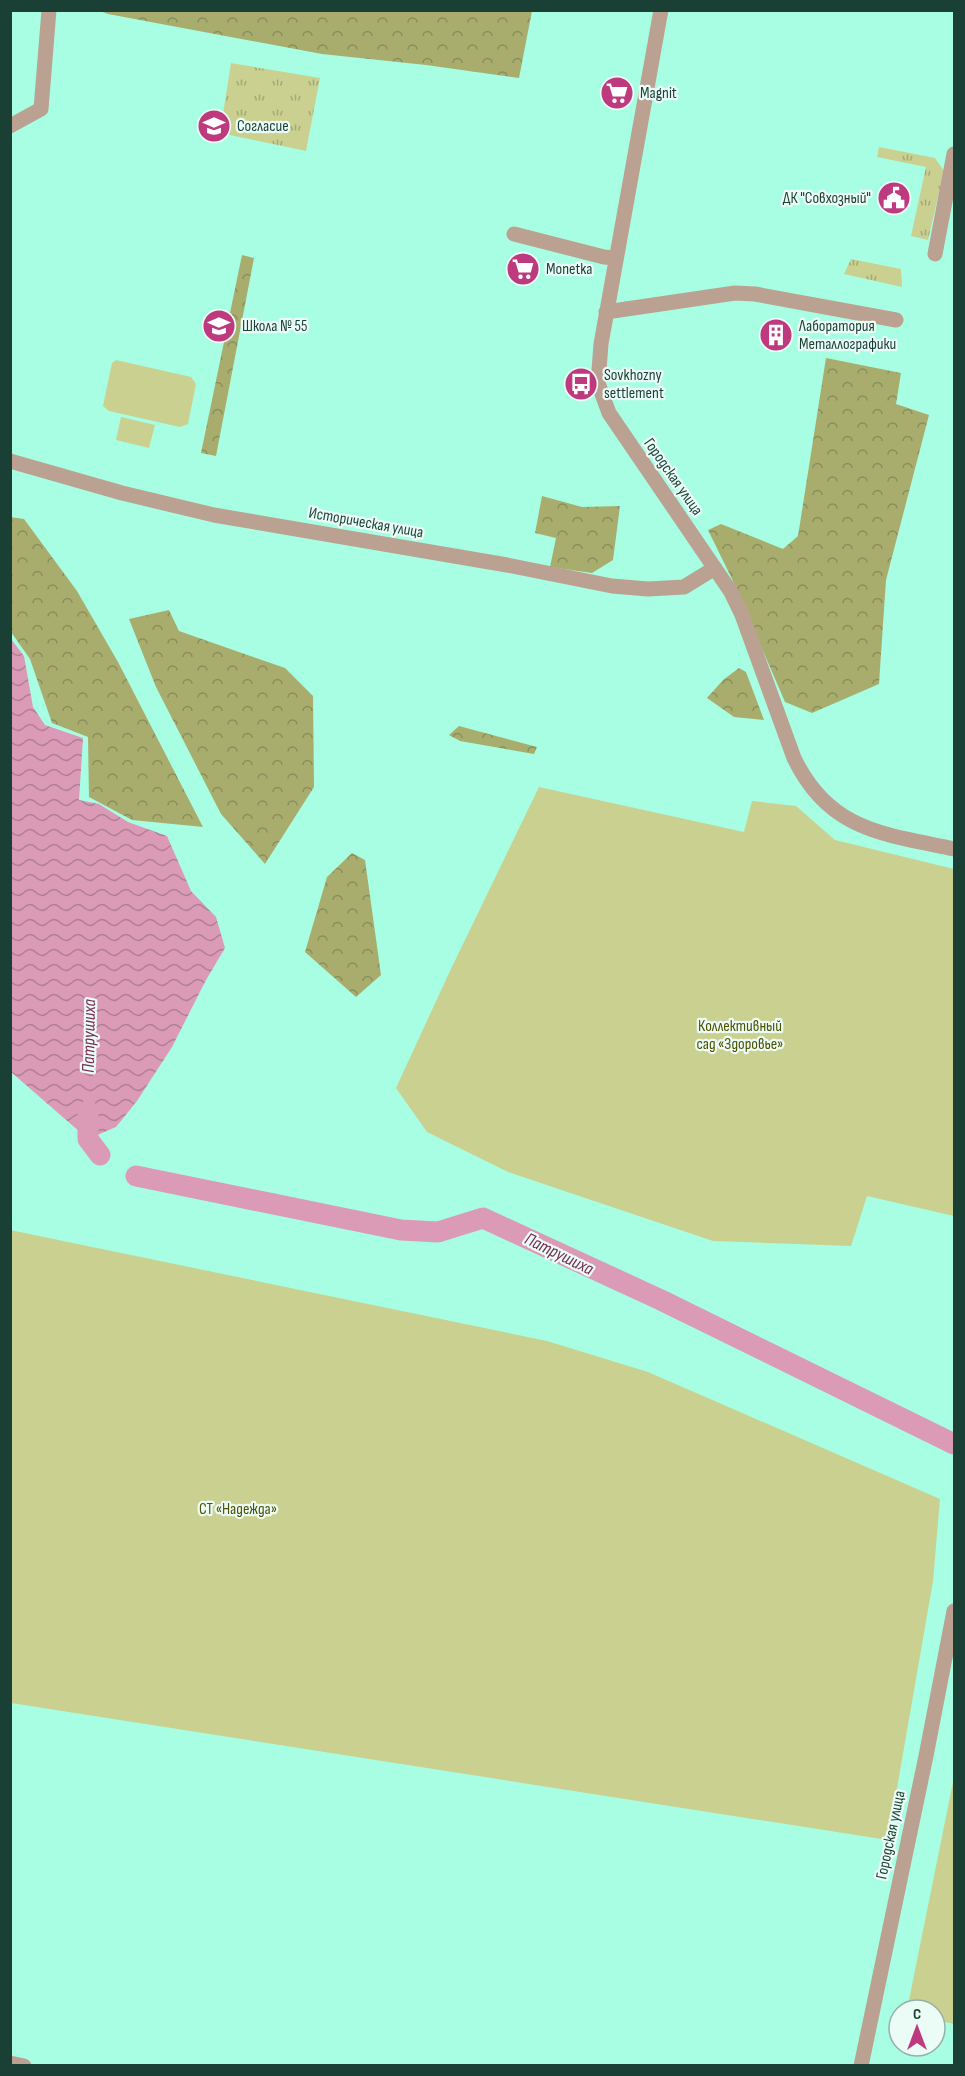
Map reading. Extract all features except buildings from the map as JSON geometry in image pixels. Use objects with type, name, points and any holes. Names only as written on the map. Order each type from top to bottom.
[{"type":"street","points":[[10,126],[40,109],[49,10]]},
{"type":"street","name":"Городская улица","points":[[661,10],[606,312],[598,372],[598,383],[605,404],[616,426],[731,592],[742,615],[803,777],[825,802],[851,822],[872,831],[954,849]]},
{"type":"street","points":[[935,254],[952,183],[954,154]]},
{"type":"street","points":[[514,234],[616,258]]},
{"type":"street","points":[[606,312],[745,294],[896,320]]},
{"type":"street","name":"Историческая улица","points":[[10,461],[122,493],[214,515],[507,565],[612,586],[648,589],[684,586],[716,568]]},
{"type":"street","name":"Городская улица","points":[[861,2066],[954,1611]]},
{"type":"street","points":[[10,2063],[24,2066]]},
{"type":"green space","points":[[100,11],[532,11],[519,78],[322,54]]},
{"type":"green space","points":[[231,63],[320,78],[306,151],[220,133]]},
{"type":"green space","points":[[879,147],[935,158],[944,171],[928,240],[911,236],[926,167],[877,157]]},
{"type":"green space","points":[[242,255],[254,258],[216,456],[201,453]]},
{"type":"green space","points":[[851,259],[901,269],[902,287],[844,274]]},
{"type":"green space","points":[[826,358],[901,373],[896,404],[929,415],[886,580],[879,684],[812,713],[785,702],[732,579],[708,530],[721,524],[783,549],[798,536]]},
{"type":"green space","points":[[116,360],[191,377],[196,384],[188,424],[180,427],[109,411],[103,406],[112,363]]},
{"type":"green space","points":[[121,417],[155,425],[149,448],[116,440]]},
{"type":"green space","points":[[542,496],[582,507],[620,506],[613,560],[592,573],[550,567],[556,538],[535,533]]},
{"type":"green space","points":[[10,517],[24,519],[77,591],[118,662],[203,827],[132,820],[89,797],[88,737],[52,723],[30,659],[11,632]]},
{"type":"green space","points":[[169,610],[179,631],[285,668],[313,696],[314,787],[265,864],[221,814],[156,687],[129,619]]},
{"type":"green space","points":[[739,668],[746,672],[764,720],[734,717],[707,698],[723,680]]},
{"type":"green space","points":[[459,726],[537,747],[534,754],[460,741],[449,735]]},
{"type":"green space","name":"Коллективный сад «Здоровье»","points":[[539,787],[744,832],[752,801],[796,806],[835,840],[954,869],[954,1216],[867,1196],[851,1246],[713,1241],[508,1172],[427,1132],[396,1088]]},
{"type":"green space","points":[[352,853],[365,860],[381,975],[356,997],[305,952],[327,877]]},
{"type":"green space","name":"СТ «Надежда»","points":[[10,1230],[547,1341],[648,1372],[940,1499],[933,1581],[888,1840],[11,1703]]},
{"type":"green space","points":[[954,1777],[954,2024],[947,2023],[947,1998],[909,1998]]},
{"type":"water","points":[[11,639],[24,656],[33,707],[45,725],[83,738],[79,800],[99,804],[128,822],[167,836],[191,891],[216,917],[225,948],[172,1047],[137,1101],[116,1127],[88,1139],[11,1072]]},
{"type":"waterway","name":"Патрушиха","points":[[88,1111],[88,1139],[100,1155]]},
{"type":"waterway","name":"Патрушиха","points":[[136,1176],[401,1230],[438,1232],[483,1218],[661,1300],[954,1444]]},
{"type":"place","name":"Magnit","points":[[617,93]]},
{"type":"place","name":"Согласие","points":[[214,126]]},
{"type":"place","name":"ДК \"Совхозный\"","points":[[894,198]]},
{"type":"place","name":"Monetka","points":[[523,269]]},
{"type":"place","name":"Школа № 55","points":[[219,326]]},
{"type":"place","name":"Лаборатория Металлографики","points":[[776,335]]},
{"type":"place","name":"Sovkhozny settlement","points":[[581,384]]}]
